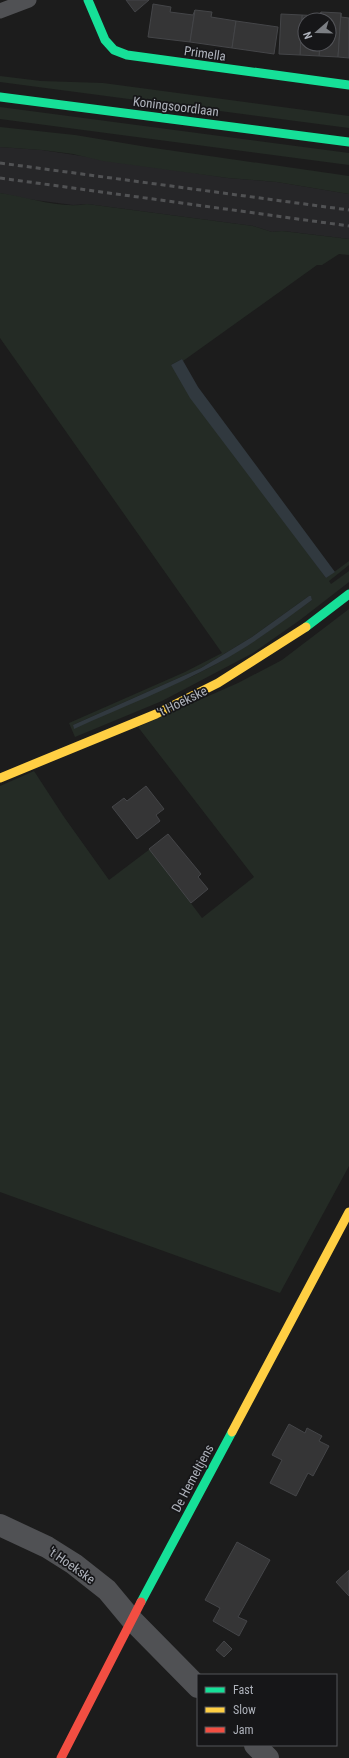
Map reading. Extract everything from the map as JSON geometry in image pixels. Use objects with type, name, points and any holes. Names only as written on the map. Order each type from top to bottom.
[{"type":"street","name":"Primella","points":[[88,0],[105,40],[114,50],[126,55],[349,85]]},
{"type":"street","name":"Koningsoordlaan","points":[[0,97],[349,142]]},
{"type":"street","name":"'t Hoekske","points":[[0,778],[156,714],[218,683],[297,634],[349,594]]},
{"type":"street","name":"De Hemeltjens","points":[[61,1758],[151,1582],[349,1212]]},
{"type":"street","name":"'t Hoekske","points":[[0,1525],[48,1546],[107,1590],[132,1620],[197,1686]]},
{"type":"street","points":[[256,1746],[268,1758]]},
{"type":"lane","points":[[0,11],[29,0]]},
{"type":"shaded area","points":[[0,76],[41,81],[103,83],[349,116],[349,128],[0,82]]},
{"type":"shaded area","points":[[0,107],[349,153],[349,165],[0,119]]},
{"type":"shaded area","points":[[0,127],[75,135],[147,147],[349,176],[349,194],[277,182],[228,178],[103,161],[73,154],[0,147]]},
{"type":"shaded area","points":[[0,147],[42,150],[228,178],[277,182],[349,194],[349,239],[283,231],[272,232],[253,226],[87,204],[73,205],[27,199],[0,193]]},
{"type":"shaded area","points":[[0,193],[55,204],[87,204],[253,226],[272,232],[282,231],[349,239],[349,255],[339,254],[322,265],[317,265],[183,361],[182,359],[171,365],[326,578],[349,561],[349,565],[329,581],[331,584],[349,571],[349,582],[300,620],[253,653],[162,701],[75,737],[69,723],[185,672],[222,653],[0,338]],"holes":[[[309,596],[312,600],[260,637],[220,662],[193,676],[74,728],[73,725],[201,668],[252,637]]]},
{"type":"shaded area","points":[[182,359],[198,387],[335,572],[326,578],[190,398],[171,365]]},
{"type":"shaded area","points":[[311,596],[312,600],[231,656],[183,681],[74,729],[73,725],[201,668],[252,637]]},
{"type":"shaded area","points":[[349,609],[349,1166],[280,1293],[0,1192],[0,786],[34,771],[64,817],[109,880],[150,849],[202,918],[254,877],[138,727],[238,683],[282,660]]},
{"type":"building","points":[[126,0],[149,0],[135,12]]},
{"type":"building","points":[[153,4],[171,7],[170,12],[193,15],[195,10],[190,42],[148,37]]},
{"type":"building","points":[[195,10],[212,12],[211,17],[236,21],[232,48],[190,42]]},
{"type":"building","points":[[337,13],[341,13],[338,57],[319,56],[319,52],[337,52]]},
{"type":"building","points":[[341,13],[341,17],[349,18],[349,58],[338,57]]},
{"type":"building","points":[[281,14],[297,15],[297,52],[300,52],[300,55],[279,54]]},
{"type":"building","points":[[236,21],[278,27],[274,54],[232,48]]},
{"type":"building","points":[[300,52],[319,52],[319,56],[300,55]]},
{"type":"building","points":[[146,786],[164,809],[156,815],[160,821],[137,839],[112,807],[124,798],[127,801]]},
{"type":"building","points":[[168,834],[201,874],[198,877],[208,889],[191,903],[149,849]]},
{"type":"building","points":[[289,1424],[305,1433],[307,1428],[322,1436],[319,1441],[329,1446],[313,1476],[308,1473],[296,1496],[270,1483],[282,1460],[272,1455]]},
{"type":"building","points":[[237,1542],[270,1560],[238,1617],[247,1621],[239,1636],[213,1621],[220,1608],[205,1600]]},
{"type":"building","points":[[349,1570],[349,1596],[336,1582]]},
{"type":"building","points":[[224,1641],[232,1649],[224,1657],[216,1650]]},
{"type":"railway","points":[[0,163],[349,210]]},
{"type":"railway","points":[[0,178],[349,226]]},
{"type":"traffic: fast","points":[[88,0],[105,40],[114,50],[127,55],[349,85]]},
{"type":"traffic: fast","points":[[0,97],[349,142]]},
{"type":"traffic: fast","points":[[306,627],[349,594]]},
{"type":"traffic: fast","points":[[141,1602],[232,1432]]},
{"type":"traffic: slow","points":[[0,778],[156,714],[218,683],[306,627]]},
{"type":"traffic: slow","points":[[232,1432],[349,1212]]},
{"type":"traffic: jam","points":[[61,1758],[141,1602]]}]
